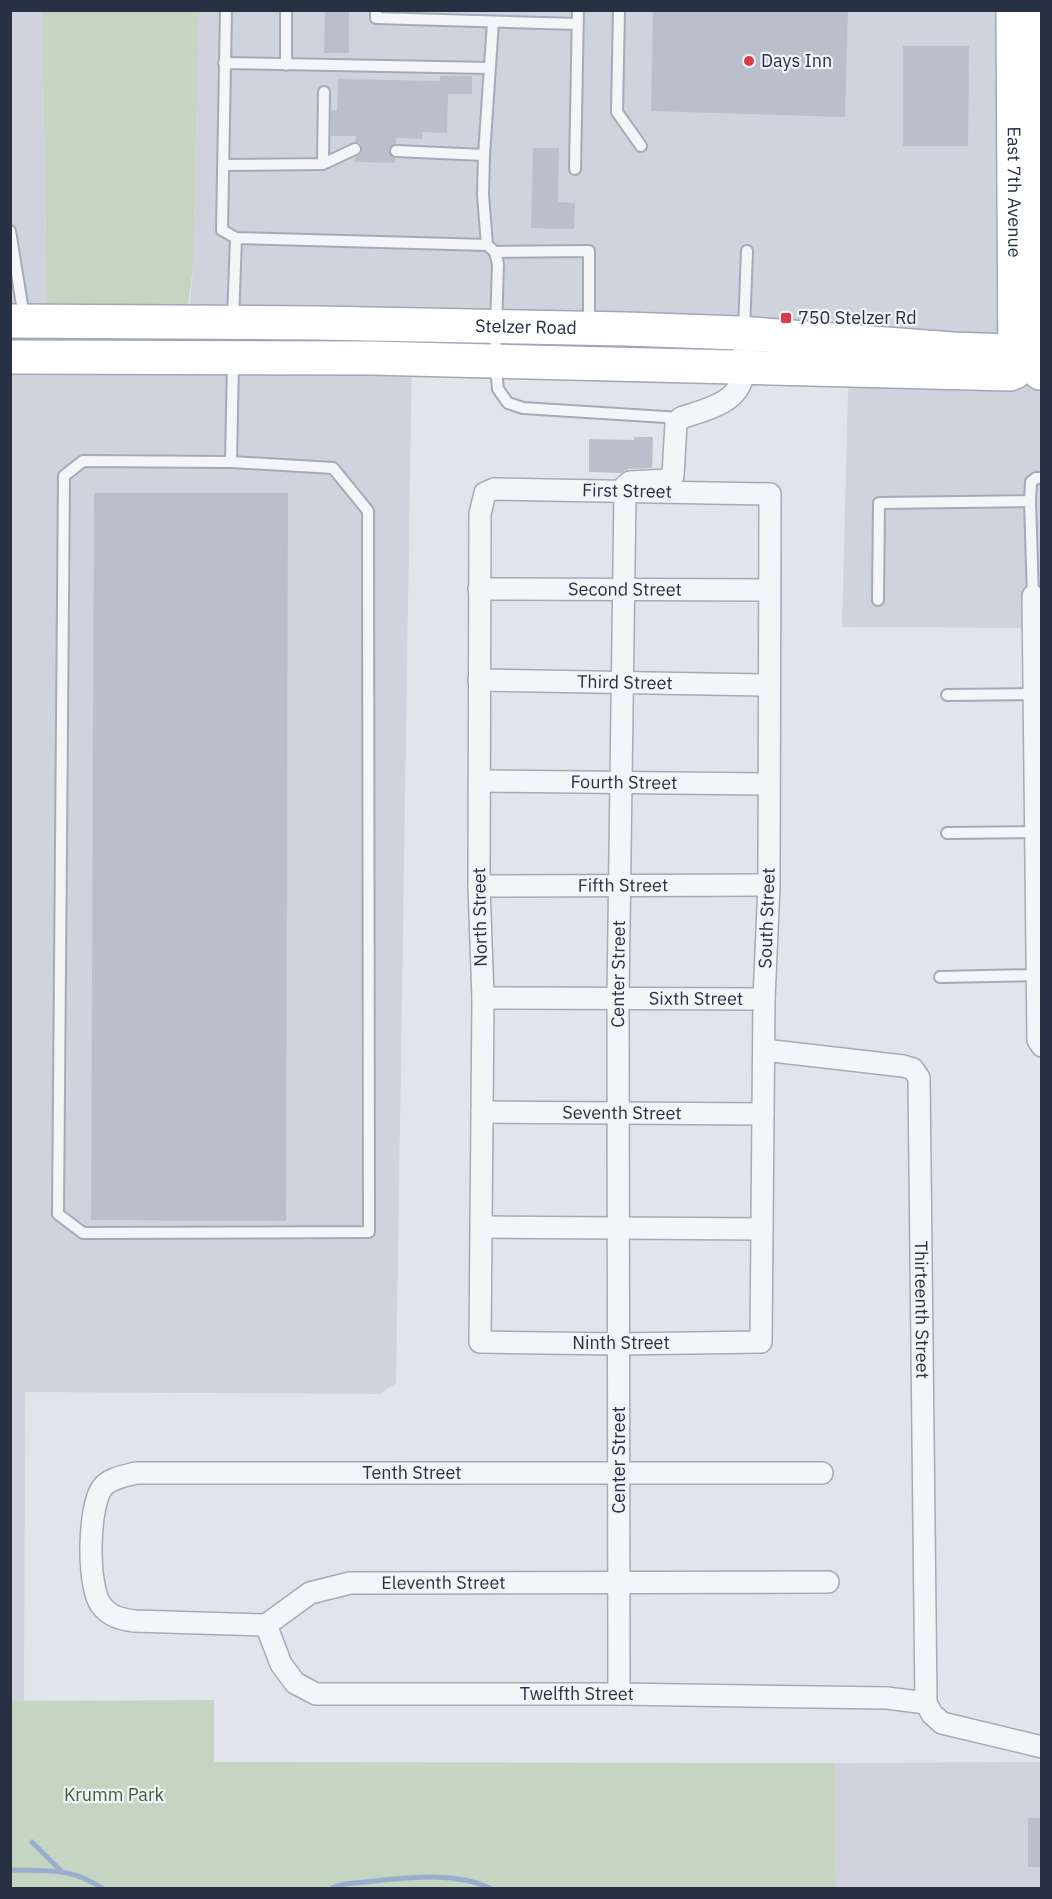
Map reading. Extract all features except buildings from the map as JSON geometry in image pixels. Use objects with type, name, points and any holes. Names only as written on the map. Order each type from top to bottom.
[{"type":"main road","name":"East 7th Avenue","points":[[1013,10],[1015,248],[1032,363]]},
{"type":"main road","name":"East 7th Avenue","points":[[1032,363],[1038,10]]},
{"type":"main road","points":[[953,349],[978,344],[994,329],[1010,296],[1015,248]]},
{"type":"main road","name":"Stelzer Road","points":[[17,320],[233,340],[371,358],[743,368],[1032,363]]},
{"type":"main road","name":"Stelzer Road","points":[[10,357],[233,340],[497,326],[744,333],[953,349],[1032,363]]},
{"type":"street","points":[[625,491],[630,482],[668,480],[673,477],[676,423],[681,418],[724,403],[736,392],[743,377],[744,333]]},
{"type":"street","name":"First Street","points":[[485,493],[494,489],[770,494]]},
{"type":"street","name":"Center Street","points":[[619,1694],[618,998],[625,491]]},
{"type":"street","name":"North Street","points":[[480,1342],[483,998],[478,886],[480,781],[478,680],[480,514],[485,493]]},
{"type":"street","name":"South Street","points":[[762,1342],[764,999],[769,885],[770,494]]},
{"type":"street","name":"Second Street","points":[[479,589],[769,590]]},
{"type":"street","points":[[1037,596],[1034,693],[1036,975],[1038,1040],[1041,1046]]},
{"type":"street","name":"Third Street","points":[[478,680],[769,686]]},
{"type":"street","name":"Fourth Street","points":[[480,781],[768,784]]},
{"type":"street","name":"Fifth Street","points":[[478,886],[769,885]]},
{"type":"street","name":"Sixth Street","points":[[483,998],[764,999]]},
{"type":"street","name":"Thirteenth Street","points":[[764,1050],[903,1066],[913,1069],[920,1078],[926,1703]]},
{"type":"street","name":"Seventh Street","points":[[482,1112],[763,1114]]},
{"type":"street","points":[[482,1227],[762,1229]]},
{"type":"street","name":"Ninth Street","points":[[480,1342],[619,1344],[762,1342]]},
{"type":"street","name":"Tenth Street","points":[[266,1625],[134,1621],[116,1618],[101,1605],[92,1582],[92,1518],[103,1487],[118,1477],[148,1473],[822,1473]]},
{"type":"street","name":"Eleventh Street","points":[[266,1625],[310,1593],[350,1583],[828,1582]]},
{"type":"street","name":"Twelfth Street","points":[[266,1625],[281,1664],[295,1683],[316,1694],[619,1694],[888,1698],[926,1703]]},
{"type":"street","points":[[926,1703],[932,1714],[942,1723],[1041,1747]]},
{"type":"lane","points":[[226,10],[222,230],[236,238],[589,251],[589,328]]},
{"type":"lane","points":[[286,10],[286,65]]},
{"type":"lane","points":[[376,10],[376,18],[577,24]]},
{"type":"lane","points":[[575,169],[578,10]]},
{"type":"lane","points":[[620,10],[617,112],[641,146]]},
{"type":"lane","points":[[493,22],[483,195],[491,248],[498,264],[495,362],[498,390],[508,403],[523,408],[681,418]]},
{"type":"lane","points":[[224,63],[489,68]]},
{"type":"lane","points":[[323,164],[324,92]]},
{"type":"lane","points":[[223,165],[323,164],[355,149]]},
{"type":"lane","points":[[396,151],[484,154]]},
{"type":"lane","points":[[10,231],[17,320]]},
{"type":"lane","points":[[231,462],[236,238]]},
{"type":"lane","points":[[744,333],[747,251]]},
{"type":"lane","points":[[83,461],[231,462],[333,468],[368,511],[369,1232],[83,1233],[58,1214],[64,476],[83,461]]},
{"type":"lane","points":[[1037,596],[1030,501],[1031,482],[1035,478],[1041,478]]},
{"type":"lane","points":[[878,600],[879,503],[1030,501]]},
{"type":"lane","points":[[947,695],[1034,693]]},
{"type":"lane","points":[[947,833],[1035,832]]},
{"type":"lane","points":[[940,976],[1036,975]]},
{"type":"shaded area","points":[[11,11],[42,11],[47,304],[27,340],[27,373],[184,375],[193,268],[199,11],[1041,11],[1041,628],[842,627],[849,356],[412,342],[396,1383],[380,1394],[25,1392],[24,1701],[11,1701]]},
{"type":"shaded area","points":[[1041,1762],[1041,1888],[836,1888],[835,1763]]},
{"type":"green space","points":[[42,11],[199,11],[193,268],[188,305],[47,304]]},
{"type":"green space","name":"Krumm Park","points":[[214,1700],[214,1762],[835,1763],[836,1888],[11,1888],[11,1701]]},
{"type":"waterway","points":[[32,1842],[61,1871]]},
{"type":"waterway","points":[[10,1870],[69,1873],[102,1888]]},
{"type":"waterway","points":[[332,1888],[352,1883],[433,1877],[462,1880],[490,1888]]},
{"type":"place","name":"Days Inn","points":[[749,61]]},
{"type":"place","name":"750 Stelzer Rd","points":[[786,318]]}]
